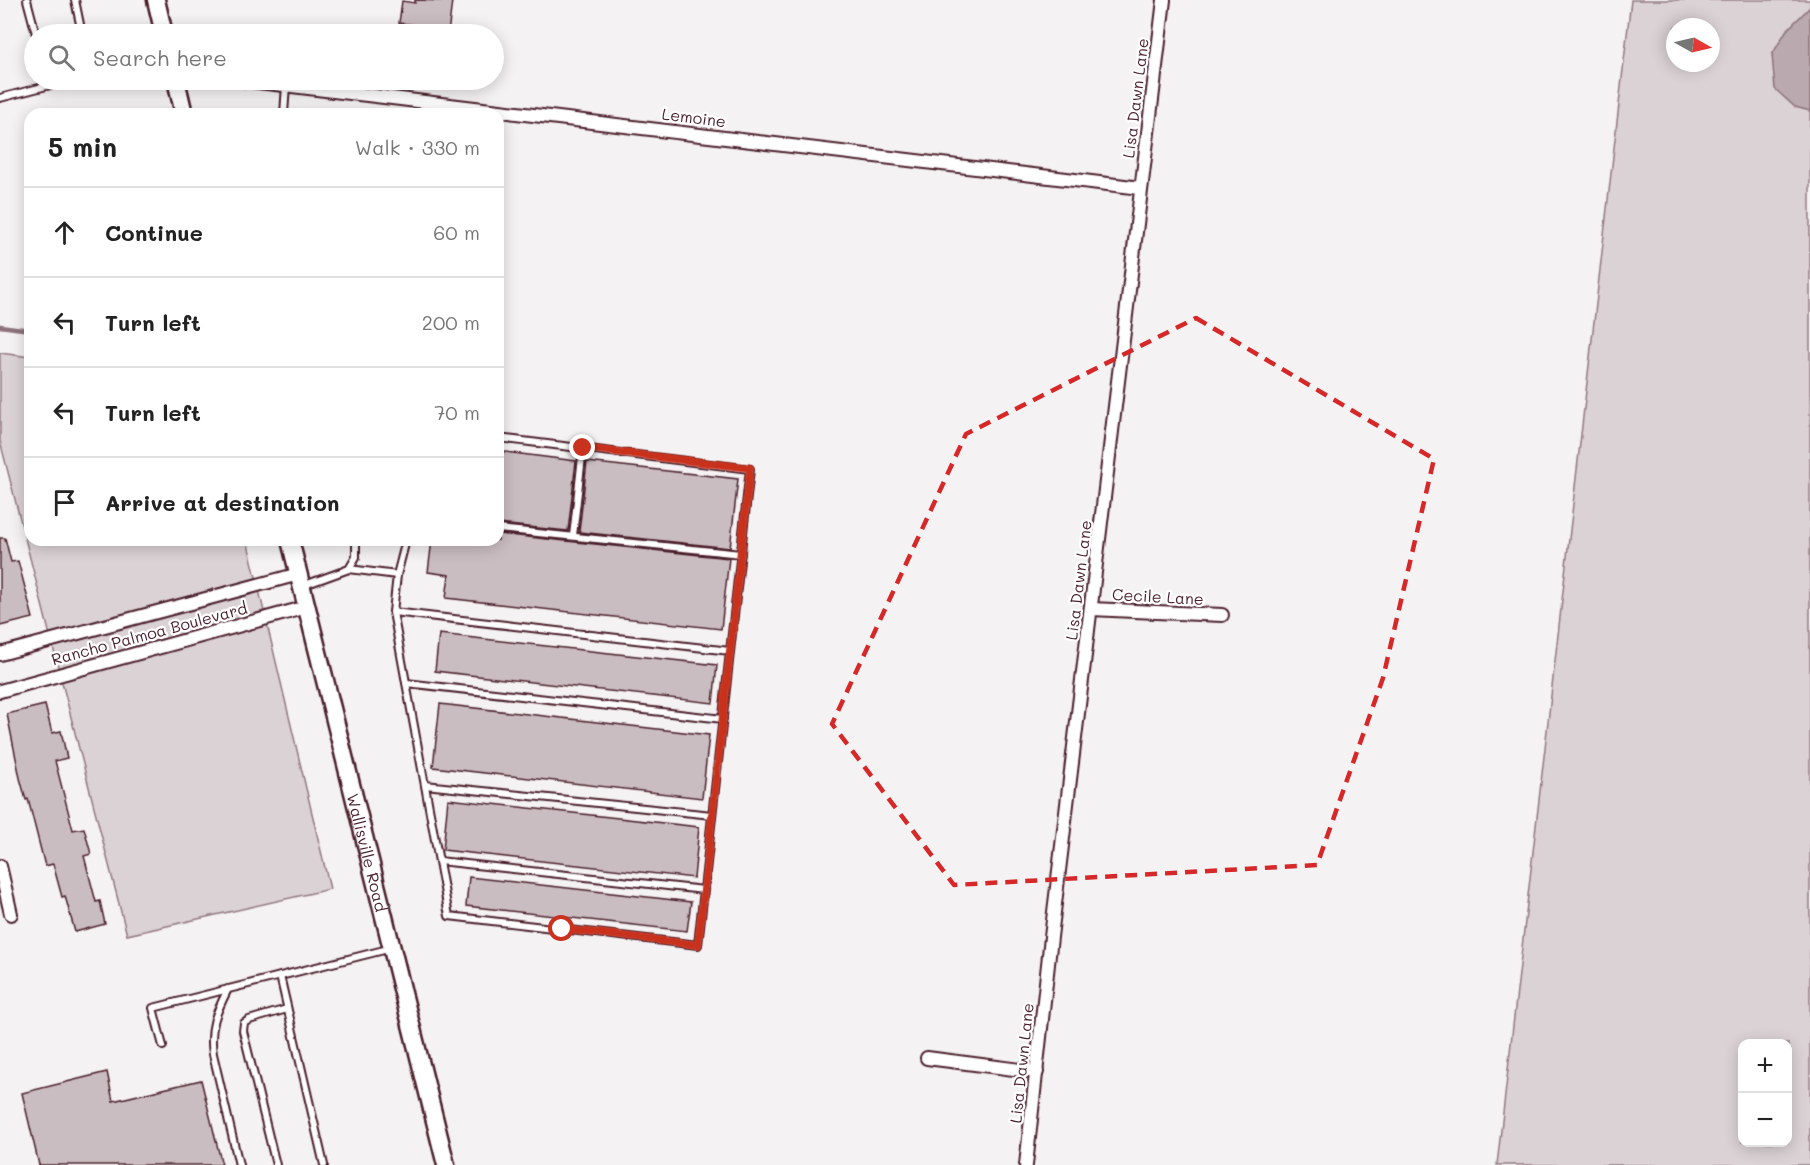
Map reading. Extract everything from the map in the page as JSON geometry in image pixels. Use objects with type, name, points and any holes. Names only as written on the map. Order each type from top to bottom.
[{"type":"main road","points":[[156,0],[162,24]]},
{"type":"main road","points":[[178,90],[183,108]]},
{"type":"main road","name":"Wallisville Road","points":[[292,546],[446,1165]]},
{"type":"street","name":"Lisa Dawn Lane","points":[[1026,1165],[1164,0]]},
{"type":"street","name":"Lemoine","points":[[328,90],[477,108]]},
{"type":"street","name":"Lemoine","points":[[504,111],[1141,188]]},
{"type":"street","name":"Rancho Palmoa Boulevard","points":[[0,654],[300,580]]},
{"type":"street","name":"Rancho Palmoa Boulevard","points":[[0,692],[307,607]]},
{"type":"street","name":"Cecile Lane","points":[[1091,609],[1222,615]]},
{"type":"street","points":[[0,866],[11,914]]},
{"type":"street","points":[[927,1058],[1037,1072]]},
{"type":"lane","points":[[27,0],[33,24]]},
{"type":"lane","points":[[75,0],[80,24]]},
{"type":"lane","points":[[0,99],[25,90]]},
{"type":"lane","points":[[284,108],[286,90]]},
{"type":"lane","points":[[404,546],[397,575],[393,612],[449,916],[698,945],[750,468],[504,439]]},
{"type":"lane","points":[[573,537],[583,448]]},
{"type":"lane","points":[[504,530],[741,554]]},
{"type":"lane","points":[[349,568],[356,557],[356,546]]},
{"type":"lane","points":[[300,580],[349,568],[397,575]]},
{"type":"lane","points":[[393,612],[730,651]]},
{"type":"lane","points":[[406,683],[723,719]]},
{"type":"lane","points":[[425,785],[712,815]]},
{"type":"lane","points":[[439,861],[704,890]]},
{"type":"lane","points":[[163,1046],[153,1008],[392,948]]},
{"type":"lane","points":[[280,976],[324,1165]]},
{"type":"lane","points":[[228,989],[213,1023],[211,1037],[239,1165]]},
{"type":"lane","points":[[276,1165],[243,1031],[244,1023],[249,1020],[287,1009]]},
{"type":"highlighted area","points":[[1196,318],[1434,459],[1383,678],[1317,865],[954,885],[832,724],[966,434]]},
{"type":"shaded area","points":[[1631,0],[1810,0],[1810,1165],[1497,1165]]},
{"type":"shaded area","points":[[1810,7],[1810,111],[1795,107],[1775,89],[1772,55],[1786,31]]},
{"type":"shaded area","points":[[0,353],[24,356],[24,534],[0,441]]},
{"type":"shaded area","points":[[27,546],[248,546],[330,889],[127,935]]},
{"type":"building","points":[[415,0],[452,1],[449,24],[399,23],[402,1],[415,3]]},
{"type":"building","points":[[504,452],[576,461],[568,531],[504,525]]},
{"type":"building","points":[[587,462],[738,479],[730,548],[579,532]]},
{"type":"building","points":[[504,535],[729,558],[721,629],[446,598],[449,575],[428,572],[431,546],[504,546]]},
{"type":"building","points":[[0,538],[5,538],[11,562],[18,561],[33,618],[0,626]]},
{"type":"building","points":[[439,634],[717,665],[713,703],[435,671]]},
{"type":"building","points":[[440,704],[709,735],[702,798],[433,767]]},
{"type":"building","points":[[45,705],[52,733],[61,731],[67,758],[55,761],[73,830],[84,828],[91,854],[84,856],[96,902],[100,901],[105,924],[75,932],[53,864],[45,866],[28,799],[26,800],[20,778],[7,714]]},
{"type":"building","points":[[448,799],[699,827],[694,878],[443,850]]},
{"type":"building","points":[[469,877],[691,902],[687,931],[466,906]]},
{"type":"building","points":[[107,1072],[113,1101],[201,1080],[222,1165],[39,1165],[22,1093]]},
{"type":"waterway","points":[[0,326],[24,329]]},
{"type":"route","points":[[562,929],[698,945],[750,468],[583,448]]}]
